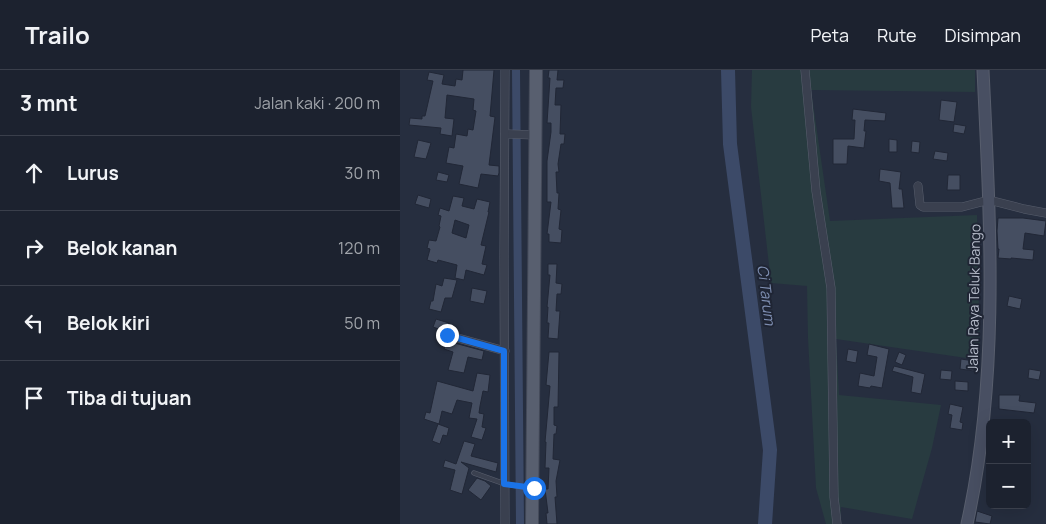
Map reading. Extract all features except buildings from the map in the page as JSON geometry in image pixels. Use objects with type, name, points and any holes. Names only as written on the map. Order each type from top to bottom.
[{"type":"main road","points":[[532,524],[529,135],[536,70]]},
{"type":"main road","name":"Jalan Raya Teluk Bango","points":[[967,524],[983,432],[988,379],[989,200],[983,70]]},
{"type":"street","points":[[505,70],[507,134],[504,351],[508,484],[505,524]]},
{"type":"street","points":[[805,70],[816,191],[831,288],[834,497],[838,524]]},
{"type":"street","points":[[507,134],[529,135]]},
{"type":"street","points":[[918,186],[920,205],[923,207],[962,207],[989,200],[1046,213]]},
{"type":"street","points":[[447,335],[504,351]]},
{"type":"lane","points":[[474,473],[508,484],[531,488]]},
{"type":"green space","points":[[752,70],[975,70],[975,92],[811,90],[830,221],[977,215],[980,360],[836,339],[839,395],[941,405],[932,448],[912,519],[841,507],[840,524],[826,524],[816,488],[807,286],[771,283],[751,107]]},
{"type":"waterway","points":[[516,70],[520,524]]},
{"type":"waterway","name":"Ci Tarum","points":[[728,70],[730,144],[770,450],[765,524]]},
{"type":"route","points":[[447,335],[467,339],[504,351],[504,484],[534,488]]}]
